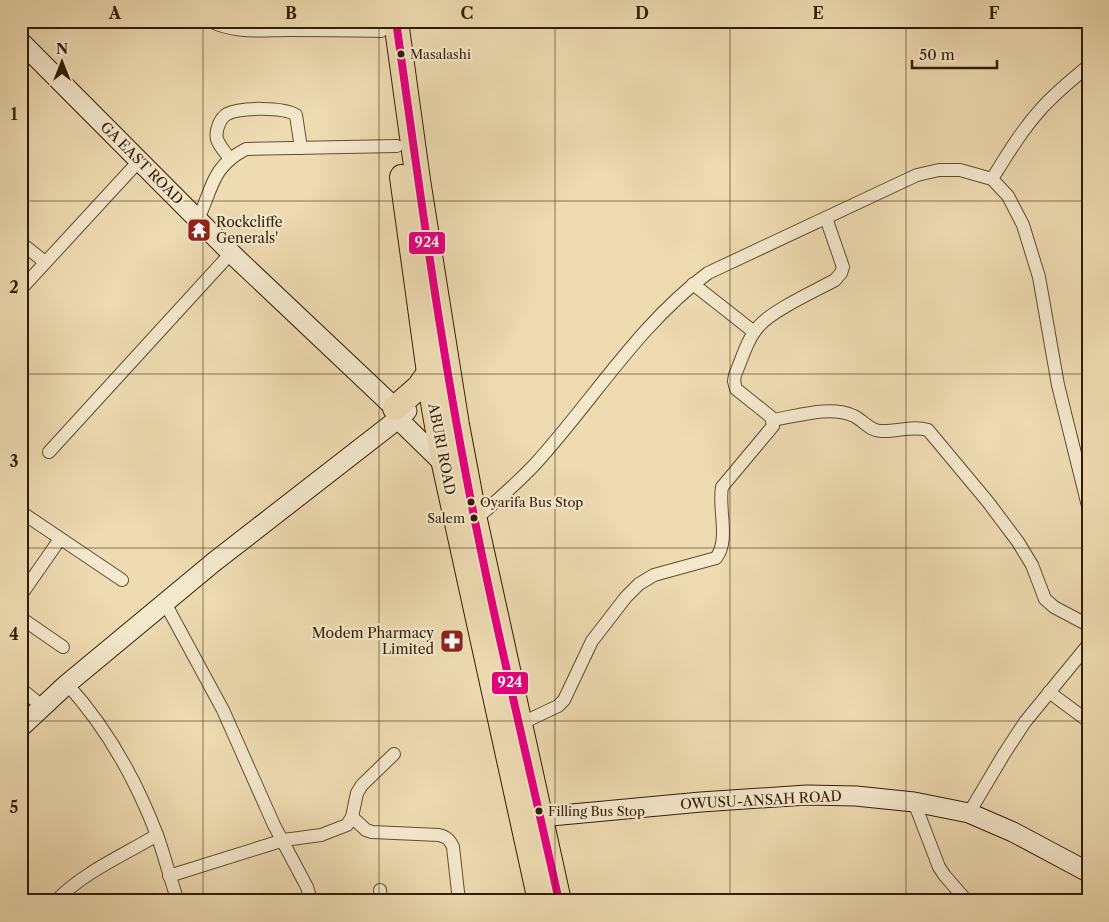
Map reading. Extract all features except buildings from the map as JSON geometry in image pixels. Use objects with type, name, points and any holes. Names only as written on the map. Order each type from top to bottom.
[{"type":"highway","name":"ABURI ROAD","points":[[386,24],[398,146],[434,409],[444,464],[540,901]]},
{"type":"highway","name":"ABURI ROAD","points":[[386,24],[418,180],[456,425],[475,520],[559,901]]},
{"type":"highway","points":[[401,411],[429,373]]},
{"type":"street","points":[[210,21],[222,27],[248,32],[386,24]]},
{"type":"street","name":"GA EAST ROAD","points":[[21,42],[231,253],[401,411],[444,464]]},
{"type":"street","points":[[992,179],[1041,109],[1059,90],[1088,66]]},
{"type":"street","points":[[230,159],[217,140],[216,134],[222,119],[227,114],[238,111],[277,110],[291,112],[296,115],[301,148]]},
{"type":"street","points":[[198,219],[206,203],[209,188],[215,175],[230,159],[246,149],[398,146]]},
{"type":"street","points":[[21,289],[139,160]]},
{"type":"street","points":[[475,520],[537,463],[639,336],[693,284],[708,273],[918,175],[938,170],[960,170],[992,179],[1008,196],[1023,225],[1039,276],[1058,385],[1088,506]]},
{"type":"street","points":[[826,218],[843,267],[841,273],[835,280],[767,318],[754,332],[735,374],[734,385],[736,389],[773,420],[820,412],[835,412],[854,416],[873,430],[921,428],[928,430],[988,502],[1018,542],[1032,564],[1045,599],[1054,608],[1088,625]]},
{"type":"street","points":[[21,243],[45,262]]},
{"type":"street","points":[[48,452],[231,253]]},
{"type":"street","points":[[693,284],[754,332]]},
{"type":"street","points":[[21,727],[67,684],[164,603],[401,411],[434,409],[443,413],[456,425]]},
{"type":"street","points":[[520,724],[558,706],[564,700],[592,641],[626,597],[639,584],[654,575],[716,558],[721,551],[723,542],[720,496],[722,487],[773,426],[773,420]]},
{"type":"street","points":[[21,512],[122,580]]},
{"type":"street","points":[[21,595],[60,539]]},
{"type":"street","points":[[164,603],[222,710],[274,825],[284,840],[307,887],[311,901]]},
{"type":"street","points":[[21,618],[63,647]]},
{"type":"street","points":[[970,813],[1020,730],[1088,645]]},
{"type":"street","points":[[67,684],[85,704],[114,745],[137,790],[157,836],[178,901]]},
{"type":"street","points":[[21,689],[42,706]]},
{"type":"street","points":[[1049,692],[1088,721]]},
{"type":"street","points":[[169,876],[284,840],[321,835],[347,825],[352,816],[362,785],[394,754]]},
{"type":"street","name":"OWUSU-ANSAH ROAD","points":[[540,818],[701,802],[807,795],[856,796],[914,802],[970,813],[1013,832],[1088,872]]},
{"type":"street","points":[[914,802],[939,867],[967,901]]},
{"type":"street","points":[[352,816],[366,830],[372,832],[440,834],[446,837],[453,846],[459,901]]},
{"type":"street","points":[[56,901],[65,891],[85,877],[157,836]]},
{"type":"transit line","name":"924","points":[[396,21],[432,275],[468,486],[492,605],[559,901]]},
{"type":"place","name":"Masalashi","points":[[401,54]]},
{"type":"place","name":"Rockcliffe Generals'","points":[[199,230]]},
{"type":"place","name":"Oyarifa Bus Stop","points":[[471,502]]},
{"type":"place","name":"Salem","points":[[474,518]]},
{"type":"place","name":"Modem Pharmacy Limited","points":[[452,641]]},
{"type":"place","name":"Filling Bus Stop","points":[[539,811]]}]
